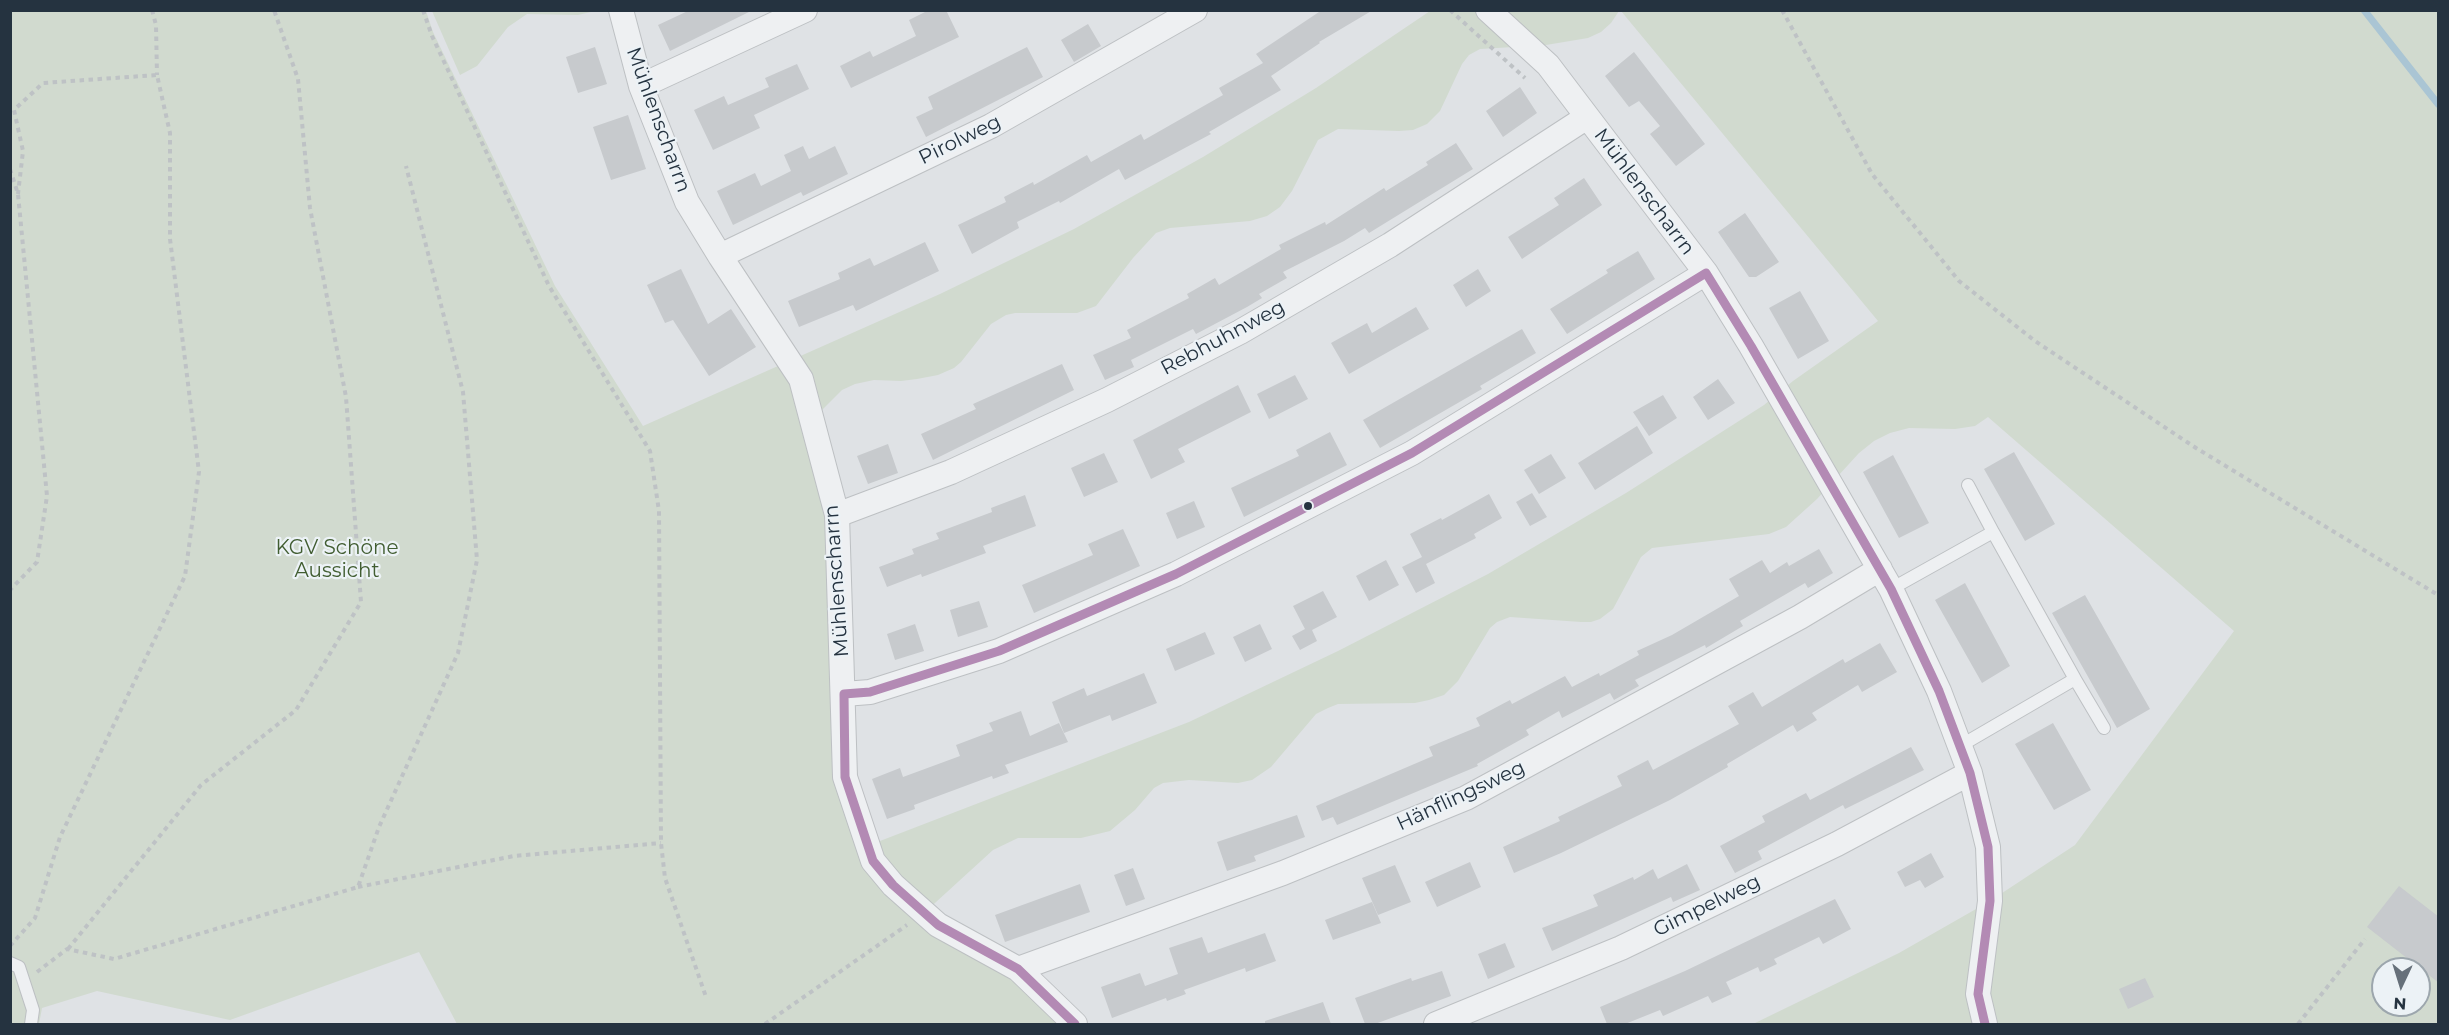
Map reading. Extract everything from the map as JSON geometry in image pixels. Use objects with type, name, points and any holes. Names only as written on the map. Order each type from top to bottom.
[{"type":"street","name":"Mühlenscharrn","points":[[621,10],[641,86],[687,202],[801,379],[837,515],[845,777],[873,861],[893,885],[938,925],[1018,969],[1075,1024]]},
{"type":"street","points":[[641,86],[805,10]]},
{"type":"street","name":"Pirolweg","points":[[720,256],[991,126],[1195,10]]},
{"type":"street","name":"Mühlenscharrn","points":[[1488,10],[1548,65],[1706,273],[1886,579],[1939,691],[1960,746],[1970,773],[1988,847],[1990,901],[1978,994],[1985,1024]]},
{"type":"street","name":"Rebhuhnweg","points":[[837,515],[951,472],[1107,400],[1240,332],[1390,245],[1587,117]]},
{"type":"street","points":[[844,693],[870,692],[999,651],[1176,574],[1412,453],[1706,273]]},
{"type":"street","name":"Hänflingsweg","points":[[1018,969],[1283,873],[1466,798],[1800,617],[1886,579]]},
{"type":"street","name":"Gimpelweg","points":[[1436,1024],[1621,948],[1837,844],[1970,773]]},
{"type":"lane","points":[[1968,485],[2104,728]]},
{"type":"lane","points":[[1886,579],[1993,532]]},
{"type":"lane","points":[[1960,746],[2075,679]]},
{"type":"lane","points":[[10,963],[19,967],[24,981],[33,1010],[31,1024]]},
{"type":"path","points":[[10,946],[35,918],[60,837],[185,576],[199,472],[170,239],[170,133],[157,75],[156,25],[152,10]]},
{"type":"path","points":[[24,981],[67,949],[201,785],[296,710],[361,602],[346,397],[310,208],[298,79],[274,10]]},
{"type":"path","points":[[423,10],[432,36],[549,285],[650,451],[659,511],[661,843],[665,879],[706,997]]},
{"type":"path","points":[[1450,10],[1526,78]]},
{"type":"path","points":[[1782,10],[1872,174],[1959,281],[2035,341],[2196,448],[2439,595]]},
{"type":"path","points":[[18,194],[24,151],[14,110],[43,83],[157,75]]},
{"type":"path","points":[[358,887],[379,827],[458,652],[477,560],[463,392],[406,166]]},
{"type":"path","points":[[10,169],[18,194],[47,496],[37,562],[10,590]]},
{"type":"path","points":[[67,949],[114,958],[358,887],[514,856],[661,843]]},
{"type":"path","points":[[765,1024],[924,913]]},
{"type":"path","points":[[2298,1024],[2365,939]]},
{"type":"green space","name":"KGV Schöne Aussicht","points":[[10,11],[426,11],[433,32],[555,286],[643,426],[940,294],[1074,229],[1203,157],[1316,88],[1430,11],[1619,11],[1601,32],[1588,38],[1546,45],[1480,49],[1469,55],[1462,64],[1440,111],[1427,124],[1413,130],[1399,131],[1338,129],[1318,140],[1292,191],[1280,207],[1267,216],[1250,221],[1170,228],[1156,233],[1133,258],[1096,306],[1077,313],[1006,315],[991,324],[954,368],[938,375],[917,379],[874,380],[855,384],[842,390],[812,420],[837,515],[844,693],[867,846],[1189,722],[1338,651],[1488,574],[1626,493],[1764,405],[1793,381],[1878,321],[1621,11],[2438,11],[2438,1024],[1753,1024],[1899,953],[1990,901],[2075,845],[2234,631],[1988,417],[1975,426],[1955,429],[1909,428],[1890,433],[1874,441],[1859,453],[1817,499],[1786,527],[1769,534],[1652,548],[1641,557],[1613,609],[1600,619],[1581,622],[1510,617],[1497,622],[1490,628],[1458,681],[1444,695],[1415,703],[1338,704],[1328,708],[1316,714],[1271,767],[1252,780],[1238,783],[1189,780],[1163,783],[1154,788],[1135,810],[1110,831],[1081,838],[1018,838],[993,850],[924,913],[1075,1024],[457,1024],[419,952],[230,1020],[97,991],[42,1008],[39,1024],[11,1024]]},
{"type":"green space","points":[[432,11],[595,11],[578,15],[527,14],[508,27],[477,66],[460,75]]},
{"type":"building","points":[[690,10],[753,10],[670,51],[658,25]]},
{"type":"building","points":[[929,10],[946,10],[959,37],[851,88],[840,66],[870,51],[873,57],[916,36],[909,20]]},
{"type":"building","points":[[1322,10],[1373,10],[1319,42],[1271,76],[1281,90],[1209,132],[1211,134],[1125,180],[1119,169],[1060,203],[1059,201],[1017,222],[1019,228],[972,254],[958,225],[1006,202],[1004,197],[1033,182],[1034,185],[1087,155],[1091,162],[1141,134],[1144,140],[1223,95],[1219,88],[1263,63],[1256,54]]},
{"type":"building","points":[[1088,24],[1101,46],[1074,62],[1061,40]]},
{"type":"building","points":[[595,47],[607,84],[578,93],[566,57]]},
{"type":"building","points":[[1027,47],[1043,77],[926,137],[916,117],[933,109],[928,97]]},
{"type":"building","points":[[1634,52],[1705,144],[1676,166],[1650,134],[1660,126],[1639,101],[1629,107],[1605,76]]},
{"type":"building","points":[[797,64],[809,89],[754,115],[760,128],[713,150],[694,110],[724,96],[728,105],[769,87],[765,78]]},
{"type":"building","points":[[1520,87],[1537,113],[1503,137],[1486,111]]},
{"type":"building","points":[[628,115],[646,169],[611,180],[593,127]]},
{"type":"building","points":[[1456,143],[1473,169],[1369,233],[1365,228],[1283,272],[1287,278],[1259,294],[1262,298],[1247,307],[1196,334],[1193,329],[1131,360],[1134,367],[1105,380],[1093,355],[1131,338],[1127,330],[1189,298],[1187,294],[1215,278],[1219,285],[1281,249],[1279,245],[1325,222],[1326,225],[1384,188],[1386,191],[1428,165],[1426,162]]},
{"type":"building","points":[[803,146],[809,159],[835,146],[848,174],[803,196],[801,192],[733,225],[717,191],[755,173],[761,186],[791,171],[784,155]]},
{"type":"building","points":[[1584,178],[1602,205],[1522,259],[1508,237],[1559,205],[1554,198]]},
{"type":"building","points":[[1745,213],[1779,262],[1756,277],[1749,277],[1718,232]]},
{"type":"building","points":[[925,242],[939,271],[856,311],[853,305],[799,327],[788,301],[840,279],[838,273],[870,258],[874,266]]},
{"type":"building","points":[[1638,251],[1655,279],[1567,334],[1550,309],[1608,273],[1606,270]]},
{"type":"building","points":[[681,269],[708,324],[731,309],[756,347],[709,376],[673,320],[665,323],[647,285]]},
{"type":"building","points":[[1478,269],[1491,291],[1466,307],[1453,285]]},
{"type":"building","points":[[1800,291],[1829,341],[1798,359],[1769,308]]},
{"type":"building","points":[[1416,307],[1429,329],[1349,374],[1331,343],[1367,323],[1372,333]]},
{"type":"building","points":[[1522,329],[1536,353],[1480,386],[1482,389],[1380,448],[1363,420]]},
{"type":"building","points":[[1062,364],[1074,390],[933,460],[921,434],[976,409],[973,404]]},
{"type":"building","points":[[1295,375],[1308,399],[1269,419],[1257,394]]},
{"type":"building","points":[[1718,379],[1735,403],[1708,420],[1693,397]]},
{"type":"building","points":[[1238,385],[1251,412],[1178,449],[1185,462],[1151,479],[1133,440]]},
{"type":"building","points":[[1663,395],[1677,418],[1649,436],[1633,412]]},
{"type":"building","points":[[1637,426],[1653,453],[1595,490],[1578,463]]},
{"type":"building","points":[[1330,432],[1347,465],[1244,517],[1231,488],[1299,456],[1296,450]]},
{"type":"building","points":[[888,444],[898,473],[868,484],[857,456]]},
{"type":"building","points":[[2014,452],[2055,524],[2025,541],[1984,469]]},
{"type":"building","points":[[1104,453],[1118,482],[1084,497],[1071,468]]},
{"type":"building","points":[[1551,454],[1566,478],[1539,494],[1524,470]]},
{"type":"building","points":[[1893,455],[1929,523],[1899,538],[1863,472]]},
{"type":"building","points":[[1532,493],[1547,517],[1530,526],[1516,502]]},
{"type":"building","points":[[1489,494],[1502,518],[1474,534],[1476,538],[1426,564],[1435,583],[1416,593],[1402,567],[1422,557],[1410,534],[1441,518],[1442,520]]},
{"type":"building","points":[[1025,495],[1036,526],[983,546],[986,553],[922,577],[921,574],[887,587],[879,567],[914,554],[912,549],[939,539],[936,533],[992,512],[991,508]]},
{"type":"building","points":[[1194,501],[1205,527],[1177,539],[1166,513]]},
{"type":"building","points":[[1123,529],[1140,566],[1034,613],[1022,585],[1093,555],[1088,544]]},
{"type":"building","points":[[1819,549],[1833,573],[1808,588],[1805,583],[1740,621],[1743,626],[1706,648],[1705,645],[1635,680],[1639,686],[1614,700],[1610,693],[1562,718],[1559,711],[1526,730],[1529,735],[1477,764],[1478,766],[1337,825],[1333,817],[1322,821],[1316,806],[1433,756],[1429,747],[1480,726],[1476,718],[1510,700],[1512,704],[1565,676],[1572,687],[1599,673],[1600,676],[1639,655],[1637,651],[1672,635],[1739,596],[1729,579],[1762,560],[1770,573],[1787,562],[1789,566]]},
{"type":"building","points":[[1386,560],[1399,585],[1369,601],[1356,576]]},
{"type":"building","points":[[1965,583],[2010,666],[1982,683],[1935,600]]},
{"type":"building","points":[[1323,591],[1337,617],[1312,630],[1317,641],[1300,650],[1292,636],[1305,629],[1293,606]]},
{"type":"building","points":[[2085,595],[2150,709],[2117,728],[2052,613]]},
{"type":"building","points":[[979,601],[988,627],[958,637],[950,610]]},
{"type":"building","points":[[915,624],[924,651],[895,660],[887,634]]},
{"type":"building","points":[[1260,624],[1272,649],[1245,662],[1233,637]]},
{"type":"building","points":[[1205,632],[1215,654],[1175,671],[1166,649]]},
{"type":"building","points":[[1880,643],[1897,672],[1862,692],[1858,685],[1812,713],[1817,720],[1797,732],[1793,725],[1727,764],[1728,767],[1670,800],[1561,853],[1514,873],[1503,847],[1560,821],[1558,817],[1622,786],[1617,776],[1648,760],[1653,770],[1739,724],[1728,706],[1753,692],[1762,707],[1843,659],[1845,663]]},
{"type":"building","points":[[1144,673],[1157,703],[1112,721],[1110,715],[1064,733],[1052,702],[1084,688],[1087,696]]},
{"type":"building","points":[[1021,711],[1030,736],[1059,723],[1068,742],[1005,765],[1009,773],[993,779],[992,776],[914,805],[915,809],[887,819],[872,779],[900,768],[903,777],[960,756],[956,745],[993,731],[989,723]]},
{"type":"building","points":[[2053,723],[2091,790],[2054,810],[2015,744]]},
{"type":"building","points":[[1911,747],[1924,770],[1845,809],[1843,805],[1758,851],[1762,859],[1735,873],[1720,846],[1765,822],[1762,816],[1806,793],[1810,800]]},
{"type":"building","points":[[1297,815],[1305,837],[1254,856],[1256,861],[1227,871],[1217,842]]},
{"type":"building","points":[[1931,853],[1944,877],[1925,888],[1920,880],[1905,887],[1897,872]]},
{"type":"building","points":[[1470,862],[1481,887],[1437,907],[1425,882]]},
{"type":"building","points":[[1687,864],[1700,890],[1673,902],[1671,897],[1552,951],[1542,928],[1598,906],[1593,895],[1633,877],[1634,880],[1653,869],[1658,879]]},
{"type":"building","points":[[1395,865],[1411,902],[1378,915],[1362,878]]},
{"type":"building","points":[[1133,868],[1145,899],[1126,906],[1114,875]]},
{"type":"building","points":[[1080,884],[1090,912],[1005,942],[995,915]]},
{"type":"building","points":[[2399,886],[2439,917],[2439,983],[2431,977],[2431,957],[2406,957],[2367,927]]},
{"type":"building","points":[[1835,899],[1851,929],[1823,944],[1819,937],[1774,959],[1777,964],[1760,972],[1758,967],[1726,982],[1732,994],[1712,1003],[1708,996],[1663,1016],[1660,1010],[1625,1024],[1607,1024],[1600,1007],[1685,971]]},
{"type":"building","points":[[1372,902],[1381,923],[1333,940],[1325,920]]},
{"type":"building","points":[[1265,933],[1276,961],[1246,972],[1245,968],[1184,990],[1186,994],[1167,1001],[1166,998],[1112,1018],[1101,987],[1140,973],[1145,986],[1178,974],[1169,948],[1202,937],[1208,953]]},
{"type":"building","points":[[1505,943],[1515,967],[1488,979],[1478,954]]},
{"type":"building","points":[[1442,971],[1451,996],[1375,1024],[1365,1024],[1355,998],[1411,978],[1412,981]]},
{"type":"building","points":[[2145,978],[2154,997],[2128,1009],[2119,989]]},
{"type":"building","points":[[1323,1002],[1331,1024],[1265,1024],[1265,1021]]},
{"type":"waterway","points":[[2364,10],[2438,104]]},
{"type":"transit line","points":[[1706,273],[1751,346],[1891,589],[1939,691],[1970,773],[1988,847],[1990,901],[1978,994],[1985,1024]]},
{"type":"transit line","points":[[844,694],[870,692],[999,651],[1176,574],[1412,453],[1706,273]]},
{"type":"transit line","points":[[844,694],[845,777],[873,861],[893,885],[938,925],[1018,969],[1075,1024]]}]
